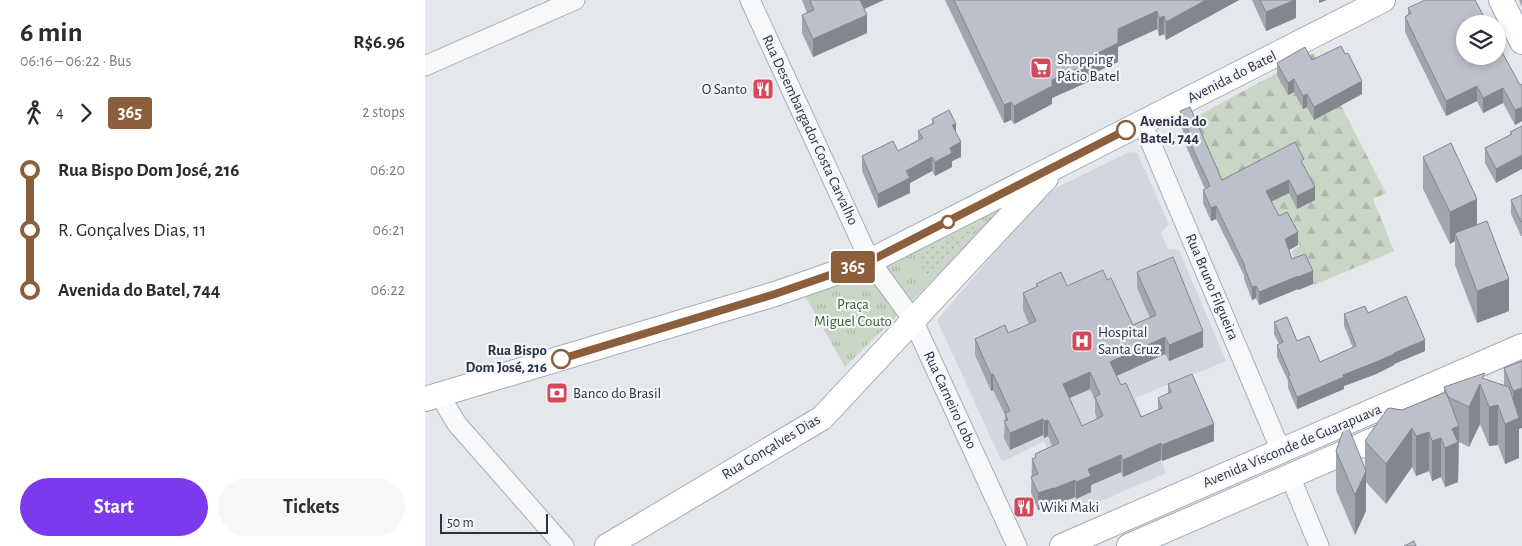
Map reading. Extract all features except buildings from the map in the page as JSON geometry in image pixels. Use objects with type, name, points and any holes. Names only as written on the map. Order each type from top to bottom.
[{"type":"main road","name":"Avenida do Batel","points":[[433,397],[775,294],[870,261],[1383,0]]},
{"type":"main road","points":[[1501,0],[1522,42]]},
{"type":"main road","name":"Rua Gonçalves Dias","points":[[607,546],[822,418],[1020,207],[1055,167]]},
{"type":"main road","name":"Avenida Visconde de Guarapuava","points":[[1062,546],[1522,346]]},
{"type":"main road","name":"Avenida Visconde de Guarapuava","points":[[1133,544],[1415,422]]},
{"type":"main road","points":[[1089,534],[1133,544]]},
{"type":"street","points":[[425,66],[575,0]]},
{"type":"street","name":"Rua Desembargador Costa Carvalho","points":[[750,0],[870,261]]},
{"type":"street","name":"Rua Bruno Filgueira","points":[[1142,122],[1281,451]]},
{"type":"street","name":"Rua Carneiro Lobo","points":[[870,261],[913,320],[1017,546]]},
{"type":"street","points":[[433,397],[446,406],[457,424],[564,546]]},
{"type":"street","points":[[1290,476],[1319,546]]},
{"type":"shaded area","name":"Hospital Santa Cruz","points":[[1129,152],[1137,153],[1169,224],[1161,233],[1168,249],[1179,250],[1226,361],[1135,398],[1166,473],[1075,512],[1044,441],[1002,462],[937,320],[1046,193]]},
{"type":"green space","points":[[1314,53],[1386,193],[1373,199],[1394,251],[1314,285],[1306,266],[1298,269],[1291,251],[1300,246],[1292,232],[1223,191],[1192,119]]},
{"type":"green space","name":"Praça Miguel Couto","points":[[1011,203],[845,367],[805,296],[884,265]],"holes":[[[985,221],[926,276],[915,255]]]},
{"type":"green space","points":[[987,219],[926,276],[915,255]]},
{"type":"bus line","name":"365","points":[[561,359],[817,281],[870,261],[1126,130]]},
{"type":"place","name":"Shopping Pátio Batel","points":[[1041,68]]},
{"type":"place","name":"O Santo","points":[[763,89]]},
{"type":"place","name":"Avenida do Batel, 744","points":[[1126,130]]},
{"type":"place","name":"Hospital Santa Cruz","points":[[1082,341]]},
{"type":"place","name":"Rua Bispo Dom José, 216","points":[[561,359]]},
{"type":"place","name":"Banco do Brasil","points":[[557,393]]},
{"type":"place","name":"Wiki Maki","points":[[1024,507]]}]
